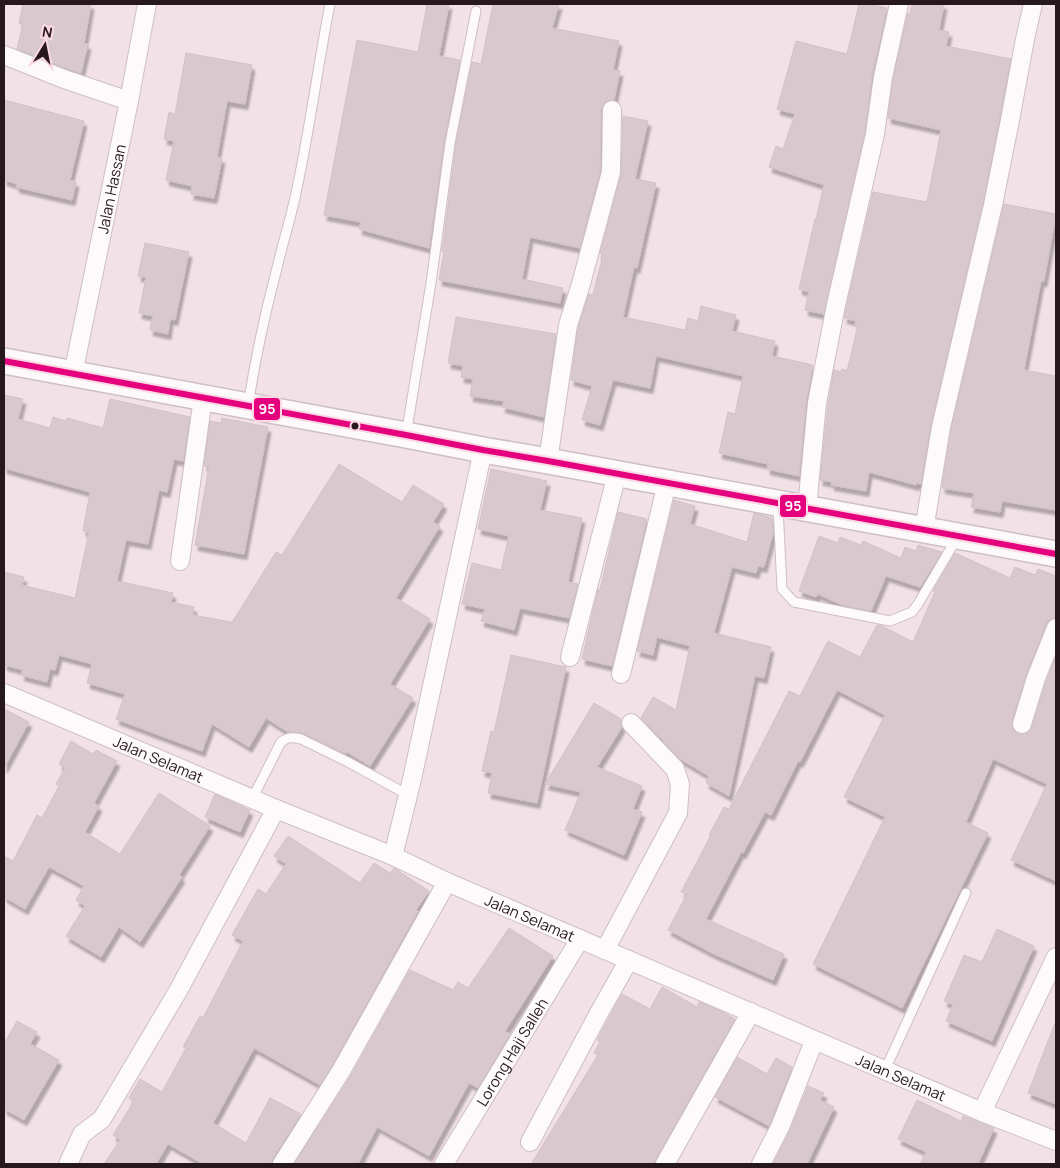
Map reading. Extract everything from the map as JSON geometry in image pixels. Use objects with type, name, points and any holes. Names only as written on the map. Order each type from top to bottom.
[{"type":"street","name":"Jalan Hassan","points":[[73,374],[130,101],[148,4]]},
{"type":"street","points":[[807,508],[817,403],[836,305],[875,134],[883,77],[899,4]]},
{"type":"street","points":[[924,530],[941,427],[993,205],[1033,4]]},
{"type":"street","points":[[4,55],[64,79],[130,101]]},
{"type":"street","points":[[548,461],[568,325],[611,172],[612,110]]},
{"type":"street","points":[[4,361],[1056,554]]},
{"type":"street","points":[[180,561],[203,398]]},
{"type":"street","points":[[393,856],[410,787],[483,450]]},
{"type":"street","points":[[570,657],[617,474]]},
{"type":"street","points":[[621,674],[667,483]]},
{"type":"street","points":[[1022,724],[1036,678],[1056,628]]},
{"type":"street","name":"Jalan Selamat","points":[[4,693],[252,799],[393,856],[447,882],[814,1040],[982,1112],[1056,1141]]},
{"type":"street","points":[[605,950],[678,813],[680,784],[675,768],[631,723]]},
{"type":"street","points":[[68,1164],[82,1134],[102,1119],[178,991],[276,809]]},
{"type":"street","points":[[282,1164],[341,1071],[447,882]]},
{"type":"street","name":"Lorong Haji Salleh","points":[[444,1164],[580,939]]},
{"type":"street","points":[[982,1112],[1056,957]]},
{"type":"street","points":[[530,1142],[629,960]]},
{"type":"street","points":[[665,1164],[751,1012]]},
{"type":"street","points":[[761,1164],[780,1127],[814,1040]]},
{"type":"lane","points":[[248,406],[252,379],[276,270],[296,193],[330,4]]},
{"type":"lane","points":[[406,435],[431,283],[450,143],[476,11]]},
{"type":"lane","points":[[778,503],[782,589],[794,602],[851,614],[890,621],[912,612],[958,536]]},
{"type":"lane","points":[[252,799],[281,742],[293,737],[410,787]]},
{"type":"lane","points":[[884,1070],[966,893]]},
{"type":"building","points":[[23,4],[91,4],[84,44],[88,44],[81,73],[17,49],[23,24],[19,23]]},
{"type":"building","points":[[427,4],[449,4],[439,56],[460,60],[444,142],[429,248],[359,229],[361,222],[324,215],[357,40],[418,52]]},
{"type":"building","points":[[493,4],[559,4],[552,28],[619,41],[613,70],[620,71],[614,100],[606,101],[601,109],[600,171],[580,248],[530,237],[522,279],[563,288],[560,303],[439,280],[456,144],[472,62],[481,64]]},
{"type":"building","points":[[859,4],[887,8],[872,75],[865,132],[824,314],[805,310],[809,292],[799,289],[824,185],[769,167],[776,146],[783,149],[795,114],[777,109],[796,41],[847,54]]},
{"type":"building","points":[[912,4],[944,4],[939,30],[949,32],[946,46],[1011,59],[983,203],[931,425],[921,484],[917,483],[916,485],[869,472],[866,491],[831,485],[832,482],[820,480],[828,405],[834,370],[841,372],[842,369],[847,371],[858,325],[855,325],[856,321],[844,318],[873,192],[927,202],[941,130],[888,118],[893,79],[908,13],[910,14]]},
{"type":"building","points":[[186,53],[252,65],[245,104],[227,101],[217,157],[222,158],[214,198],[191,194],[192,186],[166,180],[174,141],[164,139],[169,112],[175,114]]},
{"type":"building","points":[[4,100],[84,121],[70,180],[76,182],[72,200],[16,187],[17,184],[4,180]]},
{"type":"building","points":[[623,116],[648,121],[635,179],[656,183],[637,268],[634,267],[623,317],[685,330],[688,318],[698,321],[701,306],[736,315],[732,331],[775,341],[772,356],[813,365],[806,402],[799,476],[767,469],[768,464],[719,453],[728,412],[735,414],[743,376],[656,356],[650,388],[613,380],[600,425],[582,420],[592,386],[571,380],[578,327],[589,294],[593,295],[602,259],[602,253],[600,253],[621,175]]},
{"type":"building","points":[[1004,204],[1056,214],[1044,281],[1041,281],[1024,370],[1056,376],[1056,510],[1002,501],[1000,512],[971,507],[974,493],[942,488],[951,429]]},
{"type":"building","points":[[145,243],[189,252],[175,320],[170,319],[168,334],[150,330],[153,316],[139,313],[146,277],[138,276]]},
{"type":"building","points":[[456,317],[556,334],[544,417],[502,407],[504,401],[470,396],[473,379],[461,377],[463,366],[448,363]]},
{"type":"building","points":[[4,395],[23,399],[18,419],[50,428],[53,417],[66,421],[67,418],[103,428],[110,399],[190,417],[183,461],[174,459],[167,492],[159,490],[148,544],[126,540],[117,581],[173,593],[171,602],[194,607],[193,615],[231,622],[231,624],[276,552],[282,555],[339,464],[402,502],[413,485],[444,504],[433,522],[440,526],[396,598],[430,619],[390,684],[413,698],[370,766],[347,752],[346,754],[302,733],[288,732],[266,718],[249,747],[212,724],[202,751],[116,719],[125,694],[87,683],[92,664],[59,655],[55,670],[50,669],[47,682],[21,675],[23,670],[4,665],[4,572],[24,577],[22,585],[75,598],[89,532],[83,531],[90,492],[4,468]]},
{"type":"building","points":[[222,418],[268,427],[244,554],[195,545],[209,467],[204,466],[210,421],[221,423]]},
{"type":"building","points":[[491,469],[547,481],[540,510],[582,518],[568,582],[578,584],[569,618],[520,608],[514,630],[481,621],[485,609],[462,604],[472,563],[501,570],[509,536],[478,529]]},
{"type":"building","points":[[674,500],[695,506],[690,524],[747,542],[754,513],[772,518],[773,533],[764,567],[758,566],[756,573],[732,567],[714,633],[771,647],[764,678],[755,676],[729,796],[706,783],[709,776],[680,759],[641,718],[653,697],[676,710],[690,646],[657,637],[653,655],[637,651]]},
{"type":"building","points":[[618,512],[647,519],[612,666],[582,659]]},
{"type":"building","points":[[819,536],[838,543],[840,537],[861,545],[863,541],[901,558],[905,547],[916,551],[918,545],[942,552],[920,587],[886,576],[871,611],[842,605],[818,594],[816,597],[799,591]]},
{"type":"building","points":[[955,553],[1010,578],[1015,567],[1035,575],[1038,569],[1056,576],[1056,618],[1050,619],[1046,624],[1026,675],[1012,726],[1014,731],[1019,734],[1025,734],[1030,731],[1056,656],[1056,881],[1011,860],[1047,784],[993,759],[966,822],[988,833],[902,1008],[813,964],[885,817],[844,797],[885,715],[837,690],[771,815],[765,812],[743,853],[741,852],[706,919],[784,954],[773,980],[714,954],[668,930],[687,894],[681,892],[711,835],[709,835],[724,807],[729,809],[789,691],[800,696],[828,641],[860,657],[877,625],[913,642],[935,592],[933,591]]},
{"type":"building","points":[[511,655],[566,667],[537,803],[488,793],[492,773],[482,771],[491,731],[494,732]]},
{"type":"building","points":[[594,703],[621,719],[622,727],[597,767],[642,786],[633,809],[642,812],[624,855],[565,830],[581,792],[545,784]]},
{"type":"building","points":[[4,709],[29,722],[4,768]]},
{"type":"building","points":[[71,741],[93,754],[96,750],[117,761],[94,803],[99,806],[85,832],[120,854],[159,793],[210,826],[179,875],[182,877],[140,942],[119,927],[101,957],[66,936],[85,906],[76,900],[84,886],[49,867],[25,909],[4,897],[4,856],[13,861],[37,815],[42,818],[59,786],[56,784],[65,768],[59,764]]},
{"type":"building","points":[[215,794],[250,810],[240,832],[205,817]]},
{"type":"building","points":[[288,836],[360,883],[374,863],[390,873],[394,868],[429,891],[416,910],[418,911],[320,1085],[254,1048],[213,1123],[246,1143],[270,1098],[301,1114],[271,1164],[203,1164],[168,1144],[156,1164],[104,1164],[120,1140],[113,1135],[134,1101],[129,1098],[140,1079],[162,1092],[186,1048],[183,1047],[200,1016],[203,1018],[243,941],[232,935],[258,889],[266,894],[286,864],[274,856]]},
{"type":"building","points":[[509,928],[553,956],[505,1031],[510,1034],[478,1088],[469,1083],[429,1156],[377,1127],[358,1164],[294,1164],[350,1077],[410,970],[453,990],[458,982],[468,988]]},
{"type":"building","points":[[997,929],[1034,946],[992,1041],[946,1021],[953,1005],[944,1001],[964,955],[982,962]]},
{"type":"building","points":[[662,987],[697,1007],[699,1002],[735,1019],[654,1164],[531,1164],[598,1055],[594,1053],[600,1042],[597,1040],[622,994],[650,1009]]},
{"type":"building","points":[[17,1021],[37,1032],[30,1044],[59,1060],[24,1120],[4,1109],[4,1044]]},
{"type":"building","points":[[1056,1023],[1056,1104],[1028,1093]]},
{"type":"building","points":[[737,1057],[767,1074],[776,1058],[792,1067],[769,1126],[715,1097]]},
{"type":"building","points":[[808,1086],[824,1093],[820,1100],[834,1107],[807,1164],[773,1164],[790,1131]]},
{"type":"building","points":[[917,1100],[961,1121],[963,1116],[994,1128],[978,1164],[920,1164],[926,1152],[898,1139]]},
{"type":"transit line","name":"95","points":[[4,361],[1056,554]]}]
